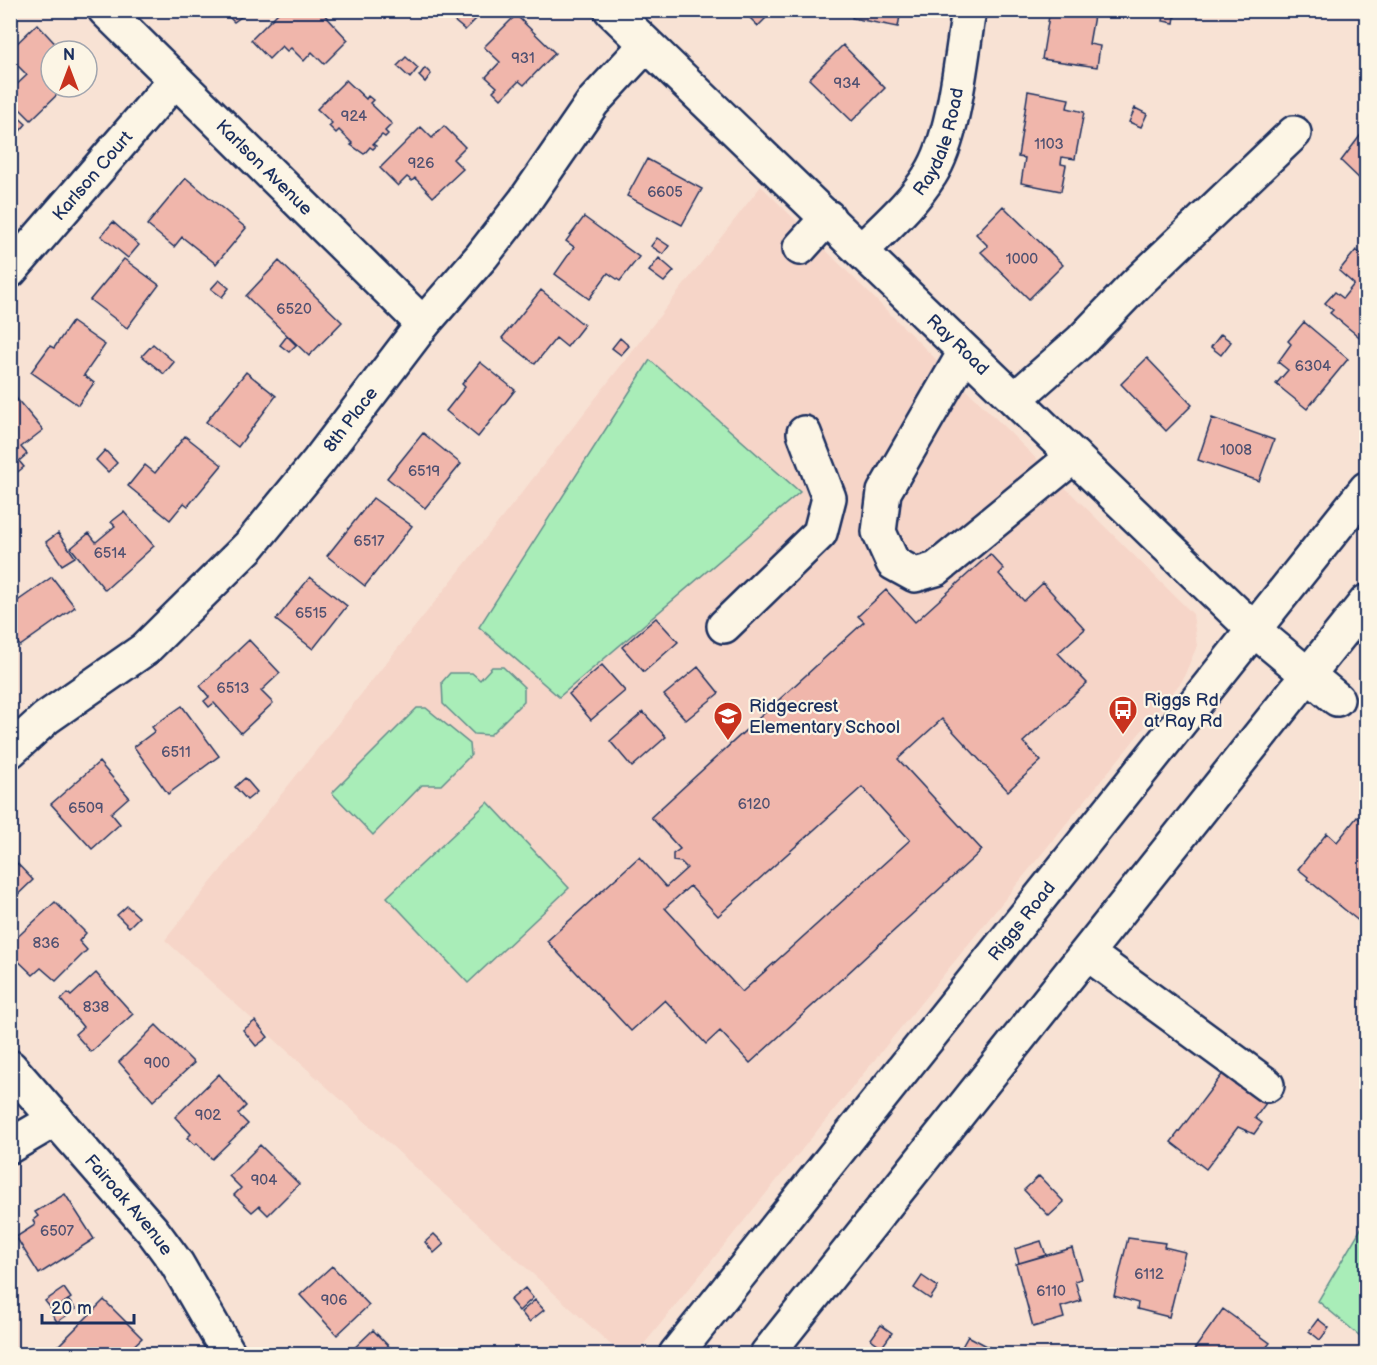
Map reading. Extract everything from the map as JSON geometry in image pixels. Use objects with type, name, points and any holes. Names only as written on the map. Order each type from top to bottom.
[{"type":"street","name":"Karlson Avenue","points":[[105,10],[423,324]]},
{"type":"street","name":"Ray Road","points":[[611,10],[1254,630],[1337,699]]},
{"type":"street","name":"Raydale Road","points":[[862,250],[930,176],[940,157],[948,131],[969,10]]},
{"type":"street","name":"8th Place","points":[[10,751],[46,718],[145,649],[249,546],[318,462],[423,324],[482,256],[524,202],[593,102],[646,45]]},
{"type":"street","name":"Karlson Court","points":[[10,271],[176,80]]},
{"type":"street","points":[[1015,399],[1081,341],[1135,285],[1294,133]]},
{"type":"street","points":[[800,248],[828,217]]},
{"type":"street","points":[[965,352],[884,492],[879,532],[893,563],[915,575],[936,569],[1074,456]]},
{"type":"street","points":[[724,626],[820,534],[829,498],[804,433]]},
{"type":"street","name":"Riggs Road","points":[[676,1354],[1366,489]]},
{"type":"street","points":[[767,1354],[1088,954],[1366,602]]},
{"type":"street","points":[[1088,954],[1267,1085]]},
{"type":"street","name":"Fairoak Avenue","points":[[10,1067],[153,1230],[177,1264],[227,1354]]},
{"type":"street","points":[[10,1146],[56,1119]]},
{"type":"shaded area","name":"Ridgecrest Elementary School","points":[[761,186],[1193,614],[1197,646],[1182,681],[636,1354],[621,1354],[165,940],[524,490]]},
{"type":"green space","points":[[650,360],[800,492],[559,697],[479,627]]},
{"type":"green space","points":[[492,667],[503,667],[524,687],[524,701],[490,735],[474,734],[443,704],[442,682],[450,673],[472,673],[480,680]]},
{"type":"green space","points":[[417,708],[426,708],[470,744],[471,755],[441,785],[422,785],[373,835],[332,793]]},
{"type":"green space","points":[[488,802],[569,888],[468,983],[387,897]]},
{"type":"green space","points":[[1366,1220],[1366,1341],[1318,1301]]},
{"type":"building","points":[[222,10],[244,10],[245,14],[234,22]]},
{"type":"building","points":[[281,10],[320,10],[348,40],[324,64],[312,52],[304,61],[291,48],[287,51],[282,46],[269,59],[251,40]]},
{"type":"building","points":[[441,10],[485,10],[465,30]]},
{"type":"building","points":[[742,10],[774,10],[758,26]]},
{"type":"building","points":[[854,10],[901,10],[898,27],[852,18]]},
{"type":"building","points":[[1050,10],[1095,10],[1089,44],[1100,46],[1097,67],[1042,59]]},
{"type":"building","points":[[1165,10],[1176,10],[1174,23],[1163,21]]},
{"type":"building","points":[[516,15],[555,53],[524,85],[519,81],[501,99],[493,91],[497,87],[486,77],[500,62],[484,47]]},
{"type":"building","points":[[37,24],[51,39],[39,39],[39,99],[53,99],[31,120],[10,99],[10,91],[27,75],[10,58],[10,50]]},
{"type":"building","points":[[843,45],[885,88],[852,121],[809,79]]},
{"type":"building","points":[[406,57],[418,68],[410,78],[397,66]]},
{"type":"building","points":[[425,68],[431,74],[425,82],[419,76]]},
{"type":"building","points":[[346,80],[366,99],[368,96],[373,100],[370,103],[392,124],[385,131],[388,134],[385,137],[382,135],[373,144],[376,146],[373,149],[370,147],[364,154],[351,145],[353,144],[339,130],[336,133],[329,126],[332,123],[317,109]]},
{"type":"building","points":[[1028,91],[1069,99],[1067,108],[1084,112],[1075,159],[1062,157],[1061,164],[1066,165],[1061,191],[1021,183],[1025,158],[1018,157]]},
{"type":"building","points":[[1135,108],[1147,114],[1141,127],[1129,122]]},
{"type":"building","points":[[15,114],[26,124],[10,143],[10,118]]},
{"type":"building","points":[[444,126],[465,147],[453,159],[463,169],[433,197],[415,178],[412,181],[407,177],[398,186],[380,168],[421,127],[432,138]]},
{"type":"building","points":[[1366,128],[1366,185],[1341,161]]},
{"type":"building","points":[[647,159],[702,189],[682,225],[627,196]]},
{"type":"building","points":[[186,178],[246,228],[216,264],[182,237],[174,247],[147,225]]},
{"type":"building","points":[[1003,206],[1063,265],[1029,299],[981,252],[988,246],[976,234]]},
{"type":"building","points":[[584,217],[639,257],[620,281],[608,273],[589,299],[555,274],[574,247],[566,241]]},
{"type":"building","points":[[113,222],[139,245],[128,258],[101,236]]},
{"type":"building","points":[[657,238],[669,246],[663,254],[651,246]]},
{"type":"building","points":[[1356,250],[1366,258],[1366,336],[1363,340],[1330,313],[1333,310],[1325,303],[1335,292],[1343,298],[1354,284],[1339,271]]},
{"type":"building","points":[[659,258],[674,271],[664,282],[649,271]]},
{"type":"building","points":[[124,259],[159,285],[127,328],[90,300]]},
{"type":"building","points":[[279,261],[342,322],[309,356],[246,296]]},
{"type":"building","points":[[219,280],[229,288],[222,297],[211,289]]},
{"type":"building","points":[[541,290],[584,325],[567,347],[556,338],[535,364],[502,338]]},
{"type":"building","points":[[72,322],[105,345],[84,375],[94,383],[78,405],[31,372],[50,346],[54,348]]},
{"type":"building","points":[[1304,322],[1348,359],[1307,409],[1276,384],[1288,370],[1278,362],[1291,344],[1288,341]]},
{"type":"building","points":[[1221,334],[1231,342],[1221,355],[1211,347]]},
{"type":"building","points":[[287,336],[296,345],[289,352],[280,345]]},
{"type":"building","points":[[620,338],[629,346],[621,355],[612,348]]},
{"type":"building","points":[[153,344],[174,362],[164,374],[142,356]]},
{"type":"building","points":[[1147,358],[1192,405],[1166,431],[1121,384]]},
{"type":"building","points":[[480,362],[515,390],[478,437],[446,411],[465,387],[462,384]]},
{"type":"building","points":[[246,372],[276,396],[238,447],[206,422]]},
{"type":"building","points":[[16,398],[43,430],[21,447],[27,454],[19,461],[24,467],[10,478],[10,402]]},
{"type":"building","points":[[1212,418],[1274,440],[1259,481],[1198,460]]},
{"type":"building","points":[[423,433],[461,464],[425,508],[387,478]]},
{"type":"building","points":[[185,436],[222,465],[188,506],[184,503],[170,520],[128,486],[145,465],[155,473]]},
{"type":"building","points":[[105,450],[117,463],[108,472],[96,460]]},
{"type":"building","points":[[373,498],[412,526],[365,586],[327,556]]},
{"type":"building","points":[[124,512],[154,546],[105,590],[71,548],[89,533],[96,542],[115,526],[111,522]]},
{"type":"building","points":[[58,533],[75,557],[62,565],[46,542]]},
{"type":"building","name":"Ridgecrest Elementary School","points":[[990,554],[1004,569],[999,574],[1024,601],[1043,583],[1085,629],[1058,653],[1087,683],[1023,742],[1041,761],[1008,791],[942,719],[898,759],[982,850],[750,1063],[720,1031],[706,1044],[665,1000],[631,1031],[547,941],[639,857],[666,887],[687,868],[681,862],[673,861],[673,854],[680,849],[651,817],[864,622],[858,616],[886,590],[915,622]],"holes":[[[862,787],[910,840],[742,992],[665,908],[690,886],[718,916]]]},
{"type":"building","points":[[52,577],[75,607],[20,646],[10,632],[10,593],[16,602]]},
{"type":"building","points":[[310,577],[347,606],[313,649],[276,620]]},
{"type":"building","points":[[656,618],[678,642],[644,672],[622,647]]},
{"type":"building","points":[[249,640],[280,673],[261,691],[273,703],[241,733],[214,703],[209,707],[204,701],[209,697],[200,686]]},
{"type":"building","points":[[602,665],[625,691],[591,720],[569,694]]},
{"type":"building","points":[[698,667],[719,693],[686,720],[664,695]]},
{"type":"building","points":[[182,706],[219,756],[168,794],[134,747],[155,731],[152,727]]},
{"type":"building","points":[[643,712],[666,737],[632,767],[610,741]]},
{"type":"building","points":[[99,762],[129,797],[111,813],[120,824],[92,849],[51,804]]},
{"type":"building","points":[[245,778],[257,792],[247,800],[235,787]]},
{"type":"building","points":[[1357,817],[1366,824],[1366,927],[1298,869],[1327,833],[1337,842]]},
{"type":"building","points":[[10,856],[33,880],[10,902]]},
{"type":"building","points":[[55,902],[86,933],[79,941],[87,950],[56,981],[41,968],[33,975],[10,953],[10,944]]},
{"type":"building","points":[[127,906],[139,917],[129,927],[117,915]]},
{"type":"building","points":[[96,973],[133,1014],[91,1052],[75,1034],[83,1027],[61,1000],[68,993],[71,996]]},
{"type":"building","points":[[255,1021],[268,1037],[256,1046],[243,1030]]},
{"type":"building","points":[[156,1025],[194,1063],[153,1101],[119,1062]]},
{"type":"building","points":[[1227,1068],[1269,1099],[1255,1118],[1262,1123],[1254,1134],[1238,1127],[1206,1169],[1171,1142]]},
{"type":"building","points":[[219,1074],[246,1106],[238,1114],[248,1124],[212,1159],[197,1143],[195,1145],[187,1138],[191,1134],[175,1117]]},
{"type":"building","points":[[260,1145],[299,1184],[268,1215],[259,1206],[252,1212],[234,1195],[241,1188],[229,1176]]},
{"type":"building","points":[[1039,1176],[1064,1202],[1049,1216],[1024,1190]]},
{"type":"building","points":[[65,1194],[94,1239],[39,1274],[16,1237],[35,1225],[33,1220],[38,1216],[35,1212]]},
{"type":"building","points":[[434,1234],[444,1244],[434,1253],[425,1242]]},
{"type":"building","points":[[1128,1238],[1165,1243],[1164,1247],[1185,1252],[1169,1317],[1137,1309],[1138,1303],[1114,1296]]},
{"type":"building","points":[[1041,1241],[1046,1255],[1019,1263],[1015,1249]]},
{"type":"building","points":[[1072,1248],[1081,1279],[1075,1281],[1081,1301],[1061,1307],[1064,1318],[1033,1327],[1016,1264]]},
{"type":"building","points":[[332,1266],[369,1305],[337,1335],[300,1295]]},
{"type":"building","points":[[922,1276],[938,1287],[930,1299],[914,1288]]},
{"type":"building","points":[[64,1288],[71,1298],[53,1311],[45,1301]]},
{"type":"building","points":[[525,1288],[533,1298],[519,1311],[510,1300]]},
{"type":"building","points":[[68,1300],[76,1309],[57,1322],[51,1312]]},
{"type":"building","points":[[104,1300],[142,1338],[125,1354],[55,1354],[59,1350],[56,1348]]},
{"type":"building","points":[[535,1300],[544,1310],[529,1322],[521,1312]]},
{"type":"building","points":[[1223,1309],[1270,1343],[1261,1354],[1191,1354]]},
{"type":"building","points":[[1318,1319],[1329,1328],[1320,1340],[1309,1331]]},
{"type":"building","points":[[881,1325],[892,1333],[882,1347],[871,1339]]},
{"type":"building","points":[[373,1330],[396,1354],[348,1354]]},
{"type":"building","points":[[968,1336],[1002,1354],[958,1354]]},
{"type":"place","name":"Riggs Rd at Ray Rd","points":[[1123,736]]},
{"type":"place","name":"Ridgecrest Elementary School","points":[[728,742]]}]
